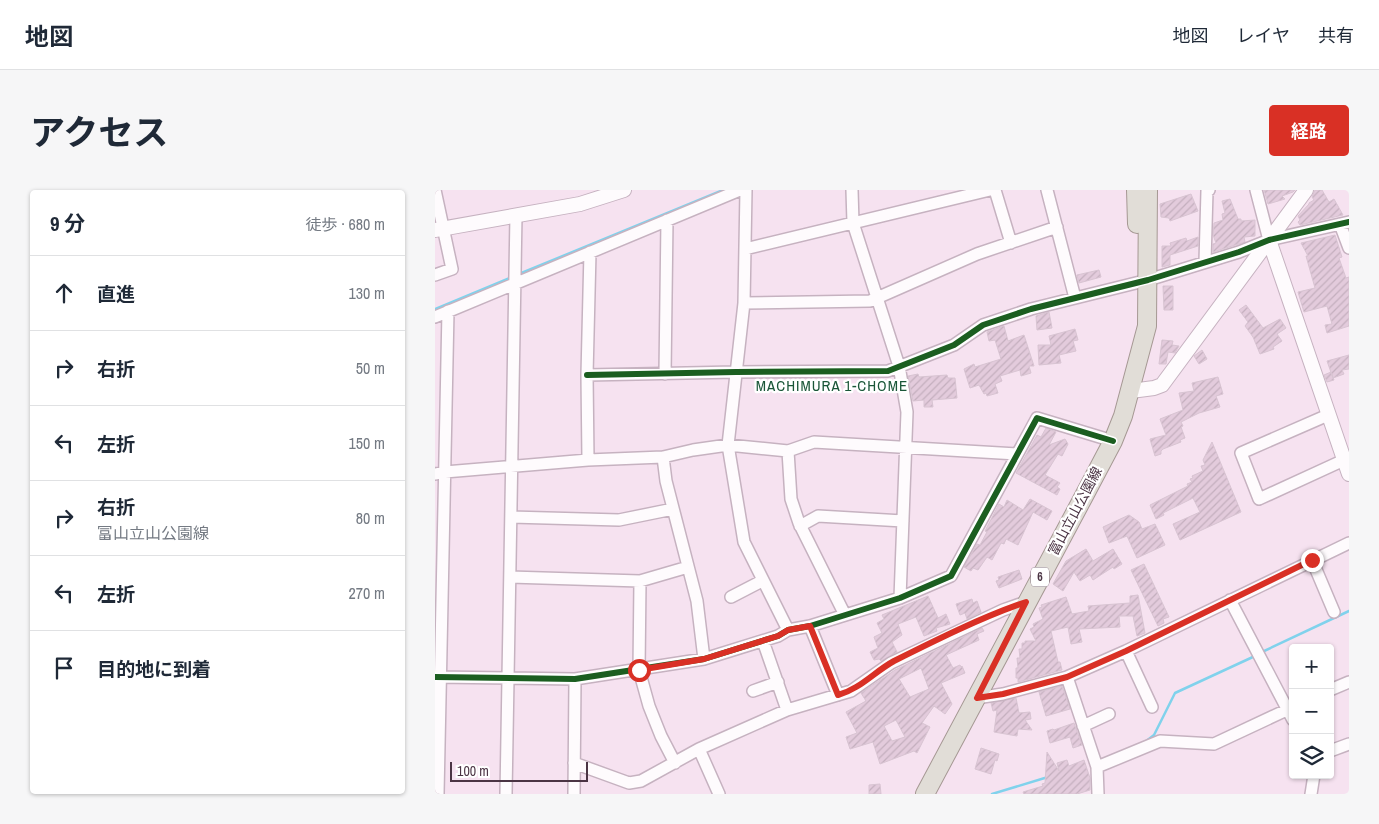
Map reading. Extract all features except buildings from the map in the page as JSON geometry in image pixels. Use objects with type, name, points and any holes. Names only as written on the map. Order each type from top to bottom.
[{"type":"main road","name":"富山立山公園線","points":[[1136,190],[1143,281]]},
{"type":"main road","name":"富山立山公園線","points":[[925,794],[1113,441],[1123,416],[1139,354],[1137,326],[1143,281],[1149,190]]},
{"type":"street","points":[[435,275],[453,269],[439,229],[435,191],[446,190]]},
{"type":"street","points":[[439,229],[580,204],[622,190]]},
{"type":"street","points":[[435,317],[740,190]]},
{"type":"street","points":[[746,190],[744,302],[728,445],[744,542],[788,630]]},
{"type":"street","points":[[853,190],[853,223],[899,366],[907,412],[900,598]]},
{"type":"street","points":[[745,249],[990,190]]},
{"type":"street","points":[[995,190],[1011,243]]},
{"type":"street","points":[[1047,190],[1075,298]]},
{"type":"street","points":[[1205,262],[1207,191],[1209,190]]},
{"type":"street","points":[[1256,190],[1269,240],[1349,474]]},
{"type":"street","points":[[1131,391],[1154,388],[1162,384],[1306,190]]},
{"type":"street","points":[[506,794],[516,215]]},
{"type":"street","points":[[665,374],[667,220]]},
{"type":"street","points":[[587,375],[889,371],[954,345],[983,325],[1031,309],[1143,281],[1239,252],[1269,240],[1345,223],[1349,248]]},
{"type":"street","points":[[744,302],[870,301],[977,254],[1057,227]]},
{"type":"street","points":[[588,460],[587,375],[590,252]]},
{"type":"street","points":[[438,794],[440,473],[448,311]]},
{"type":"street","points":[[1329,414],[1241,453],[1259,499],[1344,460]]},
{"type":"street","points":[[438,677],[575,679],[704,659],[778,636],[788,630],[810,626],[900,598],[951,576],[1037,418],[1113,441]]},
{"type":"street","points":[[440,473],[588,460],[663,457],[728,445],[788,450],[815,442],[1017,454]]},
{"type":"street","points":[[788,450],[791,499],[801,526],[845,615]]},
{"type":"street","points":[[663,457],[666,481],[697,601],[704,659]]},
{"type":"street","points":[[511,517],[619,520],[673,509]]},
{"type":"street","points":[[801,526],[819,516],[903,521]]},
{"type":"street","points":[[977,698],[1003,694],[1067,677],[1126,651],[1349,543]]},
{"type":"street","points":[[1312,560],[1335,612]]},
{"type":"street","points":[[510,577],[640,581],[688,567]]},
{"type":"street","points":[[640,581],[639,670],[649,706],[661,736],[675,762]]},
{"type":"street","points":[[731,597],[762,581]]},
{"type":"street","points":[[1230,600],[1289,708]]},
{"type":"street","points":[[574,763],[629,783],[641,781],[699,749],[787,710],[851,691],[891,662],[1003,610],[1026,602]]},
{"type":"street","points":[[810,626],[838,695]]},
{"type":"street","points":[[763,641],[787,710]]},
{"type":"street","points":[[1126,651],[1152,707]]},
{"type":"street","points":[[1067,677],[1097,767],[1098,794]]},
{"type":"street","points":[[574,794],[575,679]]},
{"type":"street","points":[[753,691],[777,682]]},
{"type":"street","points":[[1332,689],[1349,682]]},
{"type":"street","points":[[1097,767],[1160,741],[1214,744],[1289,713]]},
{"type":"street","points":[[1083,726],[1109,714]]},
{"type":"street","points":[[1334,750],[1349,744]]},
{"type":"street","points":[[699,749],[719,794]]},
{"type":"street","points":[[1311,794],[1313,779]]},
{"type":"waterway","points":[[519,274],[723,190]]},
{"type":"waterway","points":[[435,309],[512,277]]},
{"type":"waterway","points":[[1262,652],[1349,611]]},
{"type":"waterway","points":[[1145,742],[1154,735],[1175,693],[1255,656]]},
{"type":"waterway","points":[[992,794],[1048,777]]},
{"type":"cycle path","points":[[587,375],[888,371],[954,345],[983,325],[1031,309],[1148,280],[1239,252],[1269,240],[1349,222]]},
{"type":"cycle path","points":[[435,677],[575,679],[704,659],[778,636],[788,630],[810,626],[900,598],[951,576],[1037,418],[1113,441]]},
{"type":"district","name":"MACHIMURA 1-CHOME","points":[[832,386]]},
{"type":"route","points":[[639,670],[704,659],[778,636],[788,630],[810,626],[838,695],[851,691],[891,662],[1003,610],[1026,602],[977,698],[1003,694],[1067,677],[1126,651],[1312,560]]}]
